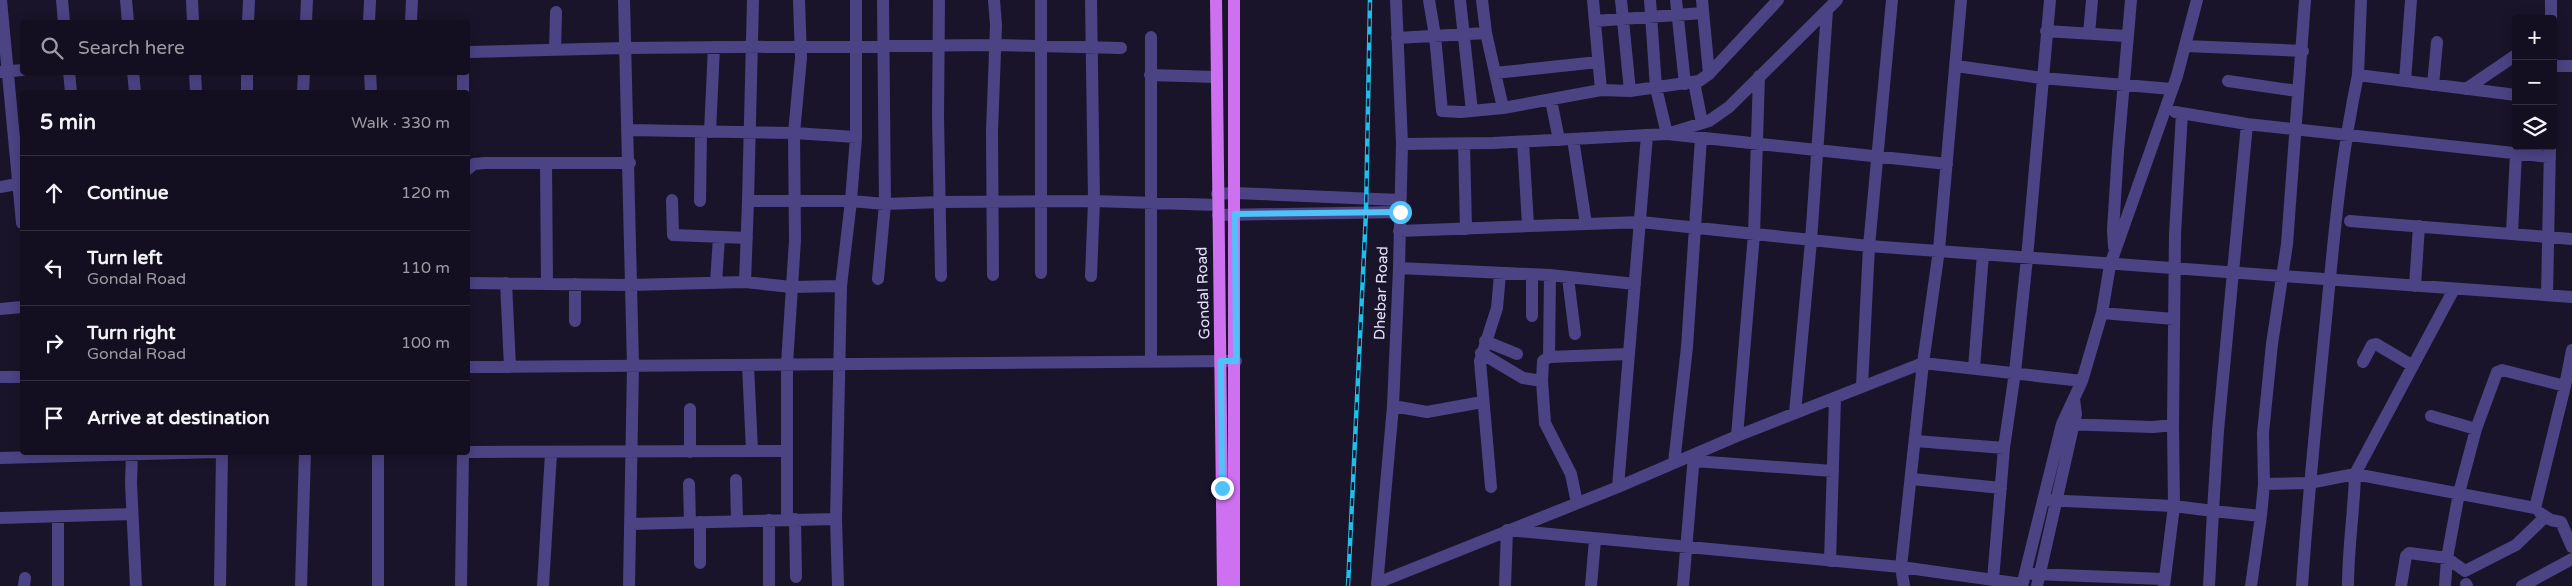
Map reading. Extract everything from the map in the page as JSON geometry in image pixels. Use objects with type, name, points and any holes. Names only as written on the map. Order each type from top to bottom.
[{"type":"main road","name":"Gondal Road","points":[[1216,0],[1223,586]]},
{"type":"main road","name":"Gondal Road","points":[[1234,0],[1236,361],[1234,586]]},
{"type":"street","points":[[0,187],[20,184],[4,72],[1,0]]},
{"type":"street","points":[[62,0],[64,20]]},
{"type":"street","points":[[126,0],[128,20]]},
{"type":"street","points":[[192,0],[193,20]]},
{"type":"street","points":[[248,20],[249,0]]},
{"type":"street","points":[[306,20],[307,0]]},
{"type":"street","points":[[369,20],[370,0]]},
{"type":"street","points":[[411,20],[412,0]]},
{"type":"street","points":[[624,0],[630,163],[630,285],[633,366],[629,586]]},
{"type":"street","points":[[745,282],[753,0]]},
{"type":"street","points":[[796,577],[785,451],[787,364],[795,240],[794,132],[801,58],[799,0]]},
{"type":"street","points":[[838,586],[836,519],[841,286],[852,201],[856,137],[856,0]]},
{"type":"street","points":[[878,279],[885,204],[885,47],[883,0]]},
{"type":"street","points":[[939,0],[941,276]]},
{"type":"street","points":[[993,275],[991,202],[995,45],[994,0]]},
{"type":"street","points":[[1041,0],[1041,273]]},
{"type":"street","points":[[1091,0],[1094,201],[1091,276]]},
{"type":"street","name":"Dhebar Road","points":[[1377,584],[1393,406],[1400,268],[1399,206],[1402,144],[1396,0]]},
{"type":"street","points":[[1429,0],[1435,36],[1442,111],[1503,108],[1601,90],[1630,91],[1689,83],[1708,74],[1778,0]]},
{"type":"street","points":[[1460,0],[1472,111]]},
{"type":"street","points":[[1482,0],[1486,33],[1503,108]]},
{"type":"street","points":[[1593,0],[1601,90]]},
{"type":"street","points":[[1621,0],[1630,91]]},
{"type":"street","points":[[1650,0],[1656,88],[1667,134]]},
{"type":"street","points":[[1676,0],[1689,83],[1702,122]]},
{"type":"street","points":[[1702,0],[1708,74]]},
{"type":"street","points":[[1667,134],[1720,115],[1837,0]]},
{"type":"street","points":[[1862,386],[1869,246],[1892,0]]},
{"type":"street","points":[[1904,586],[1901,567],[1912,479],[1923,363],[1939,250],[1961,0]]},
{"type":"street","points":[[1993,580],[2004,448],[2015,372],[2050,0]]},
{"type":"street","points":[[2089,34],[2092,0]]},
{"type":"street","points":[[2023,581],[2043,500],[2068,424],[2076,414],[2074,400],[2102,313],[2112,259],[2126,36],[2131,0]]},
{"type":"street","points":[[2112,259],[2172,89],[2197,0]]},
{"type":"street","points":[[2251,586],[2264,484],[2264,433],[2272,344],[2283,277],[2297,129],[2297,91],[2303,52],[2305,0]]},
{"type":"street","points":[[2302,586],[2309,483],[2345,134],[2358,75],[2361,0]]},
{"type":"street","points":[[2405,81],[2411,0]]},
{"type":"street","points":[[2551,0],[2551,15]]},
{"type":"street","points":[[1795,413],[1818,150],[1827,10]]},
{"type":"street","points":[[555,50],[556,12]]},
{"type":"street","points":[[1594,21],[1703,13]]},
{"type":"street","points":[[2046,31],[2126,36]]},
{"type":"street","points":[[1397,38],[1486,33]]},
{"type":"street","points":[[1151,38],[1151,362]]},
{"type":"street","points":[[2433,84],[2437,42]]},
{"type":"street","points":[[470,52],[625,48],[995,45],[1121,48]]},
{"type":"street","points":[[2185,46],[2303,52]]},
{"type":"street","points":[[700,201],[714,47]]},
{"type":"street","points":[[2466,89],[2512,58]]},
{"type":"street","points":[[1495,73],[1598,62]]},
{"type":"street","points":[[1956,66],[2042,78],[2172,89]]},
{"type":"street","points":[[2557,66],[2572,66]]},
{"type":"street","points":[[4,72],[20,70]]},
{"type":"street","points":[[69,75],[70,90]]},
{"type":"street","points":[[133,75],[135,90]]},
{"type":"street","points":[[195,75],[196,90]]},
{"type":"street","points":[[247,75],[247,90]]},
{"type":"street","points":[[303,90],[304,75]]},
{"type":"street","points":[[370,75],[371,90]]},
{"type":"street","points":[[463,75],[463,90]]},
{"type":"street","points":[[1150,75],[1216,77]]},
{"type":"street","points":[[2358,75],[2512,95]]},
{"type":"street","points":[[1737,436],[1754,234],[1755,144],[1759,76]]},
{"type":"street","points":[[2228,81],[2297,91]]},
{"type":"street","points":[[1551,100],[1559,140]]},
{"type":"street","points":[[2165,110],[2247,124],[2516,153],[2550,151],[2547,295]]},
{"type":"street","points":[[1507,530],[1687,549],[1901,567],[1993,580],[2164,582],[2174,506],[2174,269],[2182,113]]},
{"type":"street","points":[[2209,586],[2213,511],[2247,124]]},
{"type":"street","points":[[628,130],[750,133],[794,132],[856,137]]},
{"type":"street","points":[[1402,144],[1523,142],[1667,134],[1947,164]]},
{"type":"street","points":[[1618,487],[1647,135]]},
{"type":"street","points":[[1674,463],[1687,347],[1701,138]]},
{"type":"street","points":[[1573,139],[1586,224]]},
{"type":"street","points":[[1523,142],[1528,225]]},
{"type":"street","points":[[1464,144],[1466,228]]},
{"type":"street","points":[[2512,233],[2516,153]]},
{"type":"street","points":[[470,167],[474,164],[485,163],[630,163]]},
{"type":"street","points":[[546,164],[548,283]]},
{"type":"street","points":[[1218,205],[1235,193],[1399,206]]},
{"type":"street","points":[[672,200],[673,236],[747,238]]},
{"type":"street","points":[[748,201],[852,201],[885,204],[1094,201],[1218,205],[1235,214],[1399,206]]},
{"type":"street","points":[[2350,221],[2572,239]]},
{"type":"street","points":[[1399,231],[1641,222],[1869,246],[2026,258],[2112,259],[2174,269],[2572,297]]},
{"type":"street","points":[[2415,286],[2419,226]]},
{"type":"street","points":[[716,283],[719,237]]},
{"type":"street","points":[[1974,368],[1983,254]]},
{"type":"street","points":[[1400,268],[1550,276],[1635,284]]},
{"type":"street","points":[[1491,487],[1489,453],[1482,402],[1483,347],[1497,308],[1500,274]]},
{"type":"street","points":[[1532,275],[1532,316]]},
{"type":"street","points":[[1549,357],[1550,276]]},
{"type":"street","points":[[1568,278],[1575,334]]},
{"type":"street","points":[[470,283],[630,285],[745,282],[791,287],[841,286]]},
{"type":"street","points":[[506,283],[510,367]]},
{"type":"street","points":[[575,284],[575,321]]},
{"type":"street","points":[[2348,586],[2348,547],[2355,500],[2355,474],[2454,289]]},
{"type":"street","points":[[0,309],[20,307]]},
{"type":"street","points":[[2102,313],[2174,319]]},
{"type":"street","points":[[2363,362],[2372,345],[2376,344],[2413,366]]},
{"type":"street","points":[[1483,347],[1517,354]]},
{"type":"street","points":[[1483,347],[1523,378],[1542,381]]},
{"type":"street","points":[[2535,508],[2566,386],[2572,350]]},
{"type":"street","points":[[1577,503],[1571,474],[1545,423],[1542,381],[1543,361],[1549,357],[1628,354]]},
{"type":"street","points":[[470,367],[1236,361]]},
{"type":"street","points":[[1377,584],[1674,463],[1694,458],[1737,436],[1923,363],[2082,380]]},
{"type":"street","points":[[748,365],[752,452]]},
{"type":"street","points":[[2445,586],[2447,558],[2459,493],[2476,428],[2495,375],[2499,371],[2566,386]]},
{"type":"street","points":[[0,377],[20,376]]},
{"type":"street","points":[[1830,561],[1835,399]]},
{"type":"street","points":[[1393,406],[1427,412],[1482,402]]},
{"type":"street","points":[[690,409],[690,452]]},
{"type":"street","points":[[2431,416],[2476,428]]},
{"type":"street","points":[[2068,424],[2153,427],[2174,425]]},
{"type":"street","points":[[2038,580],[2056,501],[2068,424]]},
{"type":"street","points":[[1916,441],[2004,448]]},
{"type":"street","points":[[470,452],[550,454],[785,451]]},
{"type":"street","points":[[543,586],[550,454]]},
{"type":"street","points":[[0,458],[79,455]]},
{"type":"street","points":[[132,455],[132,514],[136,586]]},
{"type":"street","points":[[220,586],[222,455]]},
{"type":"street","points":[[301,586],[305,455]]},
{"type":"street","points":[[378,455],[378,586]]},
{"type":"street","points":[[461,586],[463,455]]},
{"type":"street","points":[[1694,458],[1833,471]]},
{"type":"street","points":[[1683,586],[1694,458]]},
{"type":"street","points":[[2264,484],[2309,483],[2355,474],[2535,508],[2545,516],[2561,522],[2572,548]]},
{"type":"street","points":[[1912,479],[2001,488]]},
{"type":"street","points":[[736,480],[737,521]]},
{"type":"street","points":[[689,484],[700,563]]},
{"type":"street","points":[[2043,500],[2174,506],[2261,516]]},
{"type":"street","points":[[0,518],[132,514]]},
{"type":"street","points":[[2401,586],[2406,556],[2409,553],[2447,558],[2465,571],[2516,545],[2545,516]]},
{"type":"street","points":[[58,517],[58,586]]},
{"type":"street","points":[[630,524],[836,519]]},
{"type":"street","points":[[769,520],[769,586]]},
{"type":"street","points":[[1505,586],[1507,530]]},
{"type":"street","points":[[1591,586],[1595,540]]},
{"type":"street","points":[[2522,586],[2572,559]]},
{"type":"street","points":[[2008,586],[2023,581]]},
{"type":"railway","points":[[1348,586],[1366,212],[1370,0]]},
{"type":"route","points":[[1222,488],[1221,361],[1236,361],[1235,214],[1400,212]]}]
